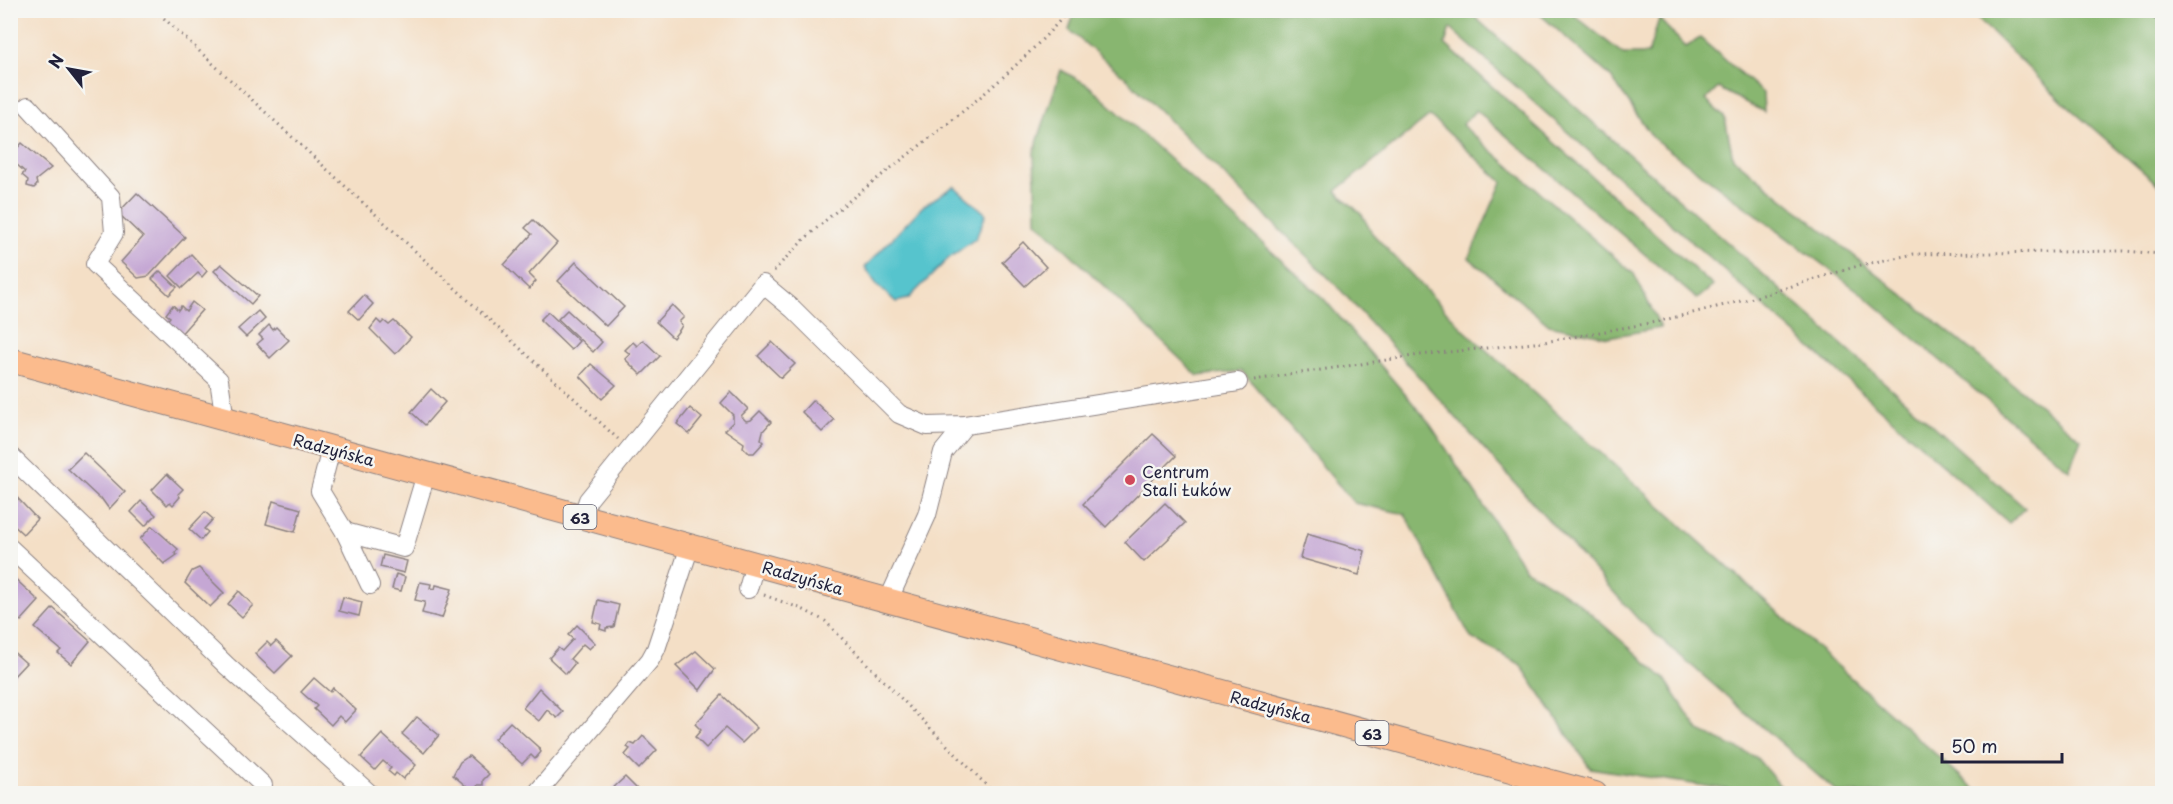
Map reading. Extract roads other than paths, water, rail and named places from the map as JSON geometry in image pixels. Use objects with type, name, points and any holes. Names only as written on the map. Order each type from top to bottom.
[{"type":"main road","name":"Radzyńska","points":[[10,360],[1595,794]]},
{"type":"street","points":[[28,106],[111,197],[114,233],[95,264],[219,380],[225,420]]},
{"type":"street","points":[[582,517],[588,500],[763,284],[794,309],[899,414],[927,426],[965,425],[1238,382]]},
{"type":"street","points":[[888,601],[927,515],[944,452],[965,425]]},
{"type":"street","points":[[331,449],[320,491],[345,532],[370,585]]},
{"type":"street","points":[[10,456],[227,666],[370,794]]},
{"type":"street","points":[[345,532],[404,548],[426,474]]},
{"type":"street","points":[[536,794],[650,660],[672,605],[690,546]]},
{"type":"street","points":[[10,548],[263,786]]},
{"type":"street","points":[[748,589],[755,564]]},
{"type":"water","points":[[954,186],[986,214],[976,238],[948,259],[908,299],[896,302],[877,285],[865,267],[923,206]]},
{"type":"place","name":"Centrum Stali Łuków","points":[[1130,480]]}]
